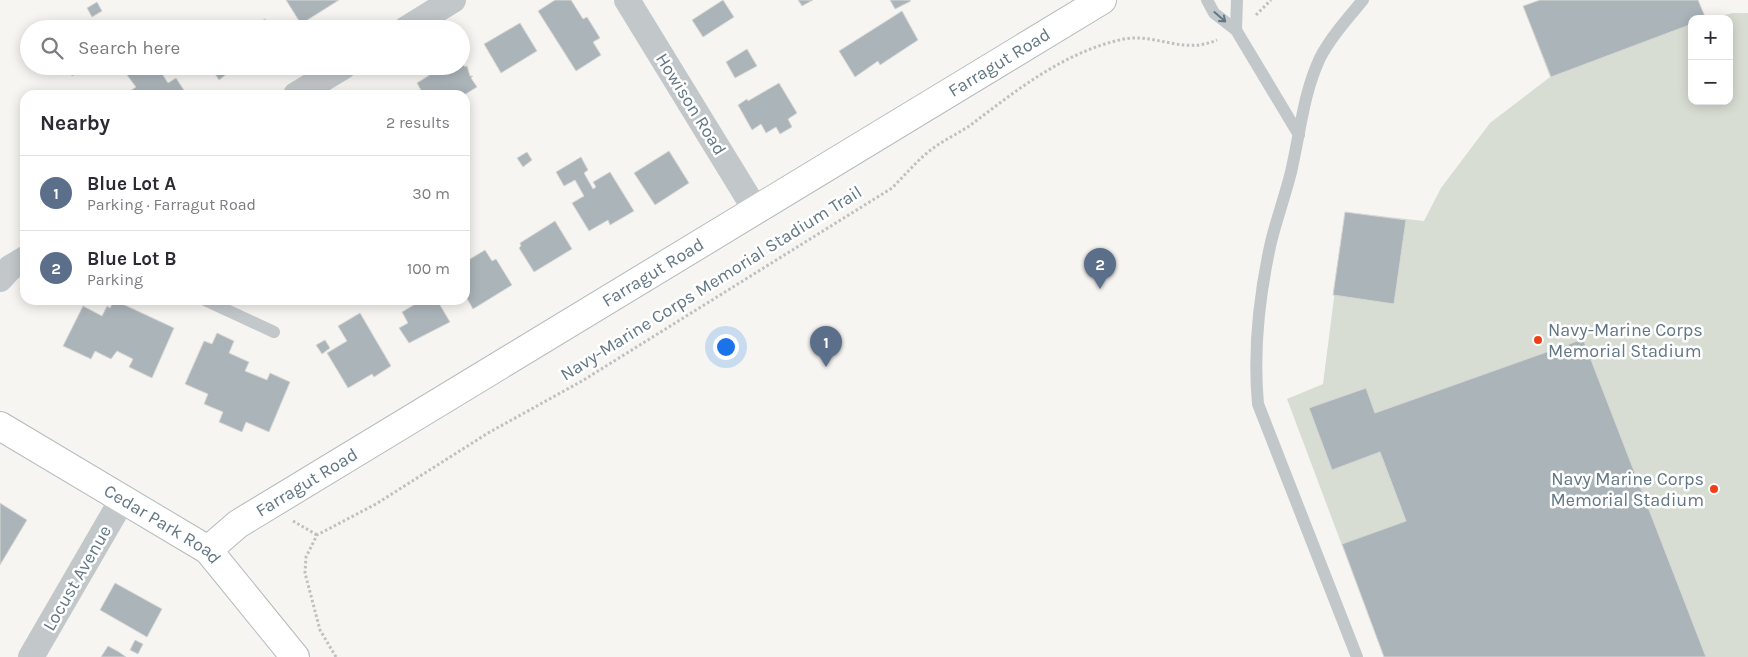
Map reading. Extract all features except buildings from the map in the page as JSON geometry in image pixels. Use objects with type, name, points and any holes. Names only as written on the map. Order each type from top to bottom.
[{"type":"street","points":[[421,20],[453,0]]},
{"type":"street","name":"Howison Road","points":[[627,0],[755,208]]},
{"type":"street","name":"Farragut Road","points":[[208,550],[238,524],[755,208],[1102,0]]},
{"type":"street","points":[[304,90],[329,75]]},
{"type":"street","points":[[0,280],[10,268],[20,261]]},
{"type":"street","name":"Cedar Park Road","points":[[0,426],[208,550],[295,657]]},
{"type":"street","name":"Locust Avenue","points":[[31,657],[122,500]]},
{"type":"lane","points":[[1207,0],[1214,14],[1236,30],[1299,135]]},
{"type":"lane","points":[[1236,30],[1237,0]]},
{"type":"lane","points":[[1357,657],[1258,404],[1254,365],[1258,322],[1271,242],[1291,174],[1308,87],[1321,57],[1340,28],[1363,0]]},
{"type":"lane","points":[[216,305],[274,332]]},
{"type":"path","name":"Navy-Marine Corps Memorial Stadium Trail","points":[[336,657],[320,630],[306,573],[306,557],[318,535],[376,504],[488,434],[582,381],[892,188],[928,152],[1057,65],[1084,50],[1126,39],[1144,38],[1192,47],[1206,45],[1236,30]]},
{"type":"shaded area","name":"Navy-Marine Corps Memorial Stadium","points":[[1540,0],[1698,0],[1704,15],[1688,15],[1688,105],[1733,105],[1733,15],[1724,15],[1748,13],[1748,657],[1384,657],[1287,399],[1323,384],[1345,212],[1424,221],[1441,188],[1490,123],[1550,77],[1523,6]]},
{"type":"place","name":"Blue Lot B","points":[[1100,289]]},
{"type":"place","name":"Navy-Marine Corps Memorial Stadium","points":[[1538,340]]},
{"type":"place","name":"Blue Lot A","points":[[826,367]]},
{"type":"place","name":"Navy Marine Corps Memorial Stadium","points":[[1714,489]]}]
